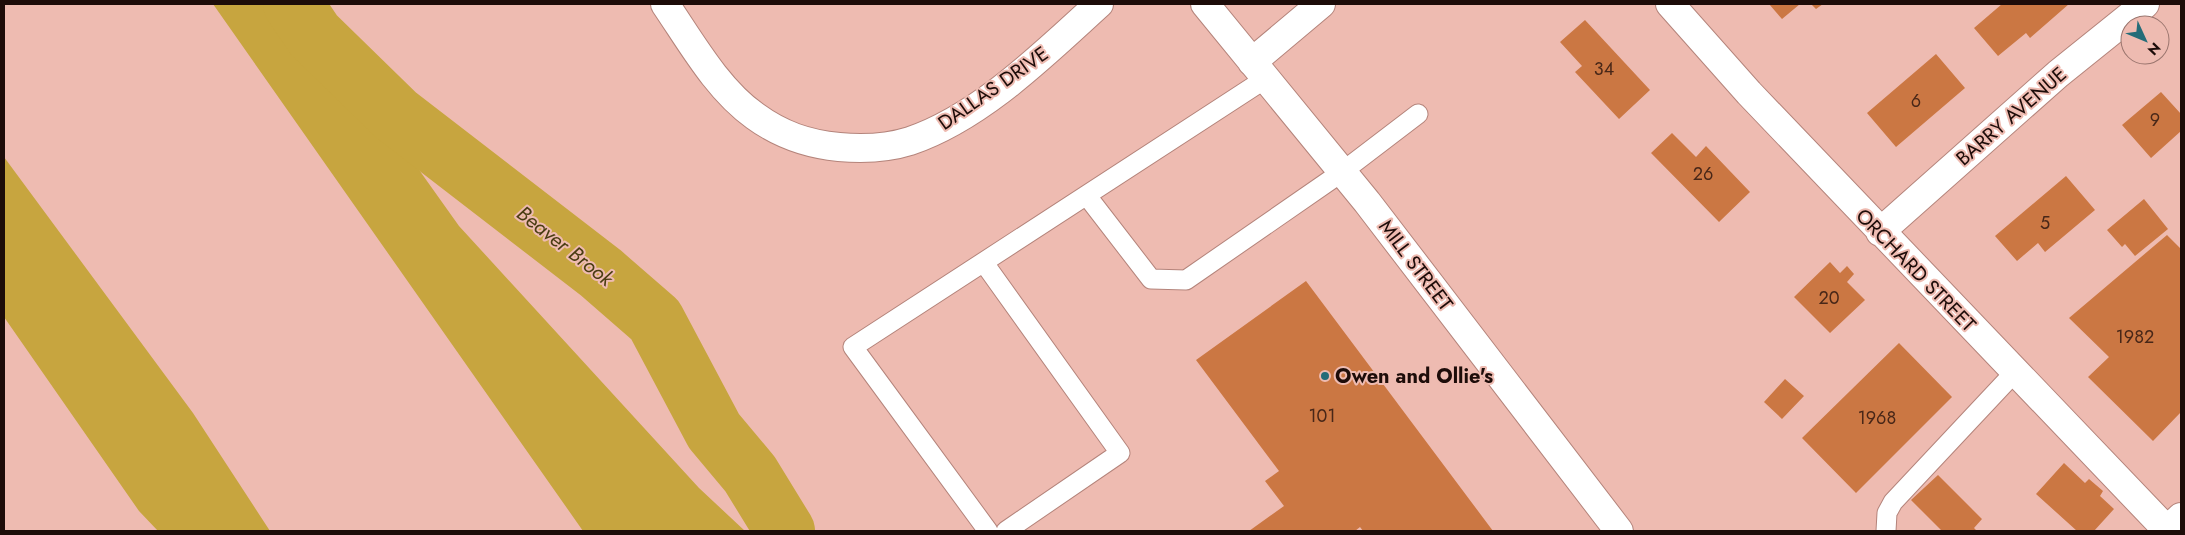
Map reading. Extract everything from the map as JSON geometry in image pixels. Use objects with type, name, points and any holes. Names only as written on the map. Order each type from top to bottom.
[{"type":"street","name":"DALLAS DRIVE","points":[[666,4],[719,80],[754,115],[794,139],[814,144],[856,148],[908,142],[951,122],[1015,78],[1099,4]]},
{"type":"street","name":"MILL STREET","points":[[1205,4],[1367,202],[1619,531]]},
{"type":"street","points":[[1259,71],[1321,4]]},
{"type":"street","name":"ORCHARD STREET","points":[[1670,4],[1749,93],[2014,372],[2172,526]]},
{"type":"street","name":"BARRY AVENUE","points":[[1880,232],[2058,74],[2145,4]]},
{"type":"lane","points":[[988,531],[853,347],[1087,196],[1259,71]]},
{"type":"lane","points":[[1087,196],[1151,279],[1186,280],[1342,172],[1418,114]]},
{"type":"lane","points":[[984,263],[1120,453],[1006,531]]},
{"type":"lane","points":[[1886,531],[1887,513],[1893,502],[2014,372]]},
{"type":"shaded area","points":[[213,4],[301,4],[459,226],[699,488],[745,531],[583,531]]},
{"type":"shaded area","points":[[4,157],[193,413],[270,531],[158,531],[139,511],[4,317]]},
{"type":"building","points":[[1769,4],[1800,4],[1782,19]]},
{"type":"building","points":[[1811,4],[1823,4],[1816,9]]},
{"type":"building","points":[[2002,4],[2069,4],[2030,38],[2026,33],[1998,56],[1974,28]]},
{"type":"building","points":[[1585,20],[1650,90],[1619,119],[1575,72],[1582,66],[1560,42]]},
{"type":"building","points":[[1936,54],[1965,88],[1896,147],[1867,113]]},
{"type":"building","points":[[2161,92],[2181,114],[2181,131],[2151,158],[2122,125]]},
{"type":"building","points":[[1672,133],[1696,157],[1706,146],[1750,192],[1719,222],[1651,153]]},
{"type":"building","points":[[2066,176],[2095,210],[2045,252],[2038,243],[2017,261],[1995,236]]},
{"type":"building","points":[[2144,199],[2168,229],[2135,256],[2125,244],[2122,247],[2107,230]]},
{"type":"building","points":[[2167,235],[2181,249],[2181,412],[2153,441],[2088,377],[2109,357],[2069,318]]},
{"type":"building","points":[[1830,262],[1840,273],[1847,266],[1854,274],[1847,282],[1865,300],[1830,333],[1794,297]]},
{"type":"building","points":[[1306,281],[1493,531],[1363,531],[1360,527],[1355,531],[1249,531],[1284,506],[1265,481],[1279,471],[1196,360]]},
{"type":"building","points":[[1899,343],[1952,397],[1856,493],[1802,438]]},
{"type":"building","points":[[1785,379],[1804,396],[1782,419],[1764,402]]},
{"type":"building","points":[[2064,463],[2085,483],[2089,479],[2103,491],[2100,496],[2114,509],[2094,531],[2077,531],[2036,494]]},
{"type":"building","points":[[1938,475],[1982,519],[1974,528],[1977,531],[1942,531],[1911,500]]},
{"type":"waterway","name":"Beaver Brook","points":[[293,4],[314,35],[396,115],[601,273],[655,320],[714,431],[750,474],[785,531]]},
{"type":"place","name":"Owen and Ollie's","points":[[1325,376]]}]
